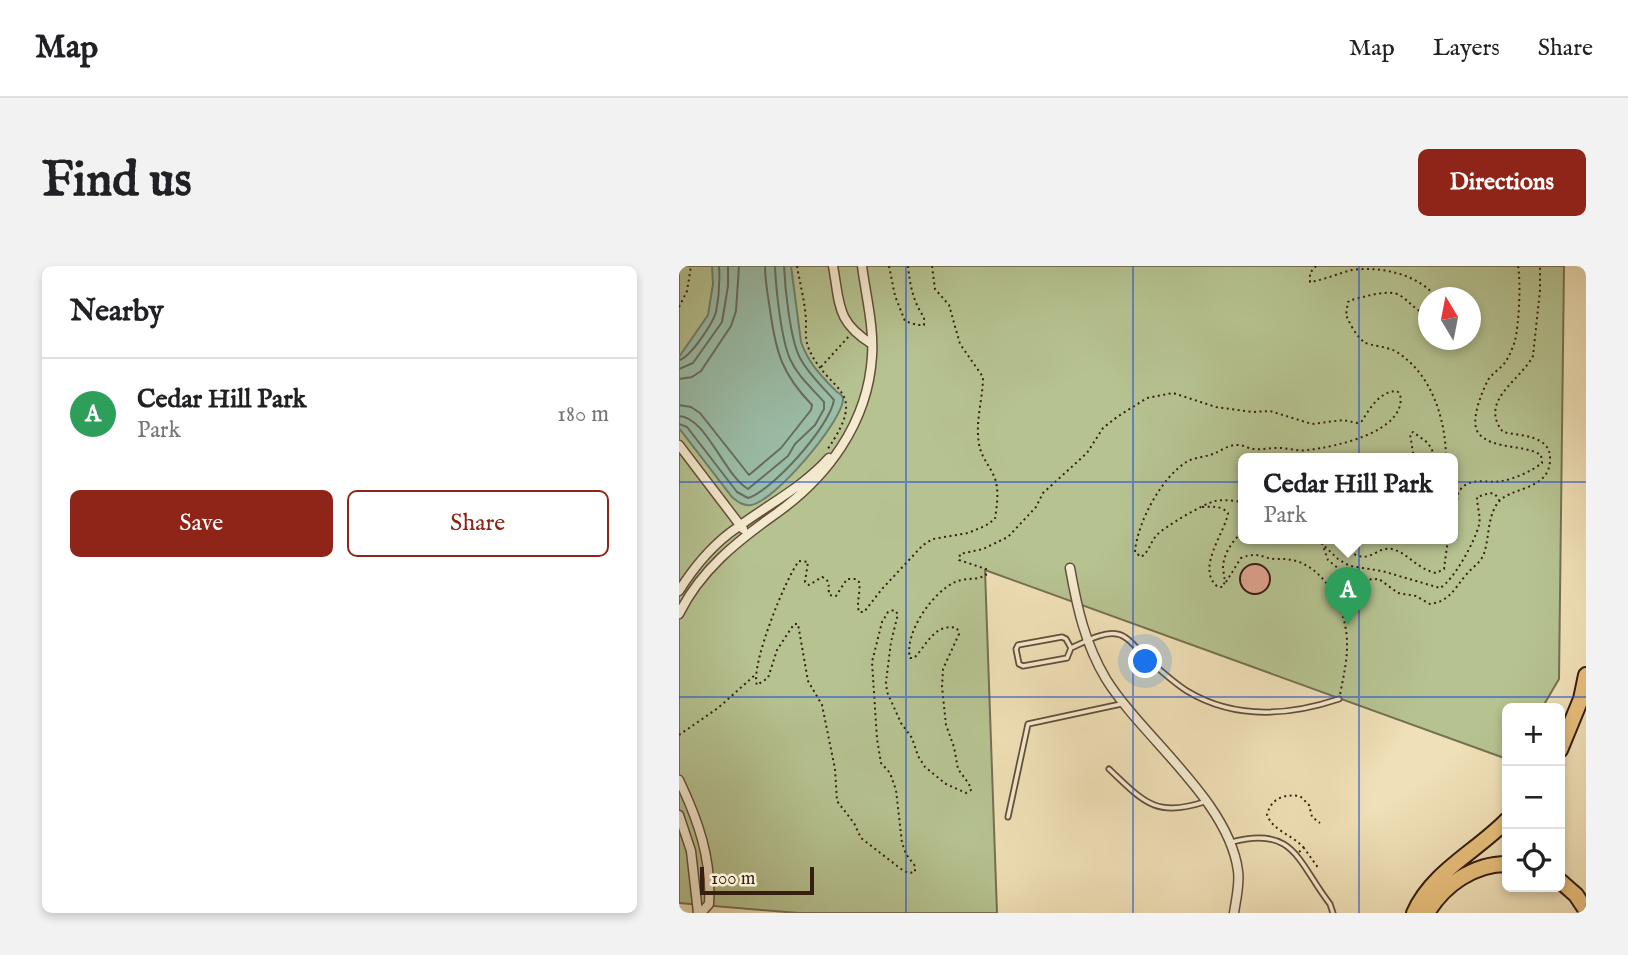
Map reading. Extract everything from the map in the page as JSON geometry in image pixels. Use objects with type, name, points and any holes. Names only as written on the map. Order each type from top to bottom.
[{"type":"highway","points":[[1565,738],[1581,699],[1586,674]]},
{"type":"highway","points":[[1414,913],[1418,903],[1435,881],[1502,824]]},
{"type":"highway","points":[[1427,913],[1434,902],[1460,878],[1502,865]]},
{"type":"highway","points":[[1565,885],[1576,895],[1586,910]]},
{"type":"street","points":[[833,266],[843,319],[853,332],[872,344]]},
{"type":"street","points":[[679,614],[705,573],[747,534],[821,477],[851,431],[869,380],[872,344],[862,266]]},
{"type":"street","points":[[679,591],[703,558],[740,525],[813,475],[851,431]]},
{"type":"street","points":[[679,444],[747,534]]},
{"type":"street","points":[[1070,568],[1079,618],[1096,662],[1123,703],[1221,823],[1238,871],[1234,913]]},
{"type":"street","points":[[679,780],[698,821],[707,860],[709,904],[699,913]]},
{"type":"street","points":[[679,816],[691,850],[699,913]]},
{"type":"lane","points":[[1071,648],[1062,637],[1018,645],[1016,649],[1019,664],[1023,666],[1067,658],[1071,648],[1111,633],[1124,636],[1185,690],[1228,709],[1280,713],[1303,710],[1339,699]]},
{"type":"lane","points":[[1008,817],[1028,724],[1123,703]]},
{"type":"lane","points":[[1109,769],[1143,801],[1154,805],[1183,809],[1205,802]]},
{"type":"lane","points":[[1230,843],[1245,839],[1277,839],[1295,854],[1330,904],[1333,913]]},
{"type":"path","points":[[679,307],[687,291],[691,266]]},
{"type":"path","points":[[797,266],[806,318],[807,342],[820,367],[840,388],[846,401],[842,422],[822,456]]},
{"type":"path","points":[[890,266],[895,296],[905,321],[916,325],[924,324],[925,317],[913,296],[908,266]]},
{"type":"path","points":[[932,266],[935,289],[949,305],[960,344],[983,377],[978,420],[979,444],[982,456],[995,477],[995,519],[968,533],[933,539],[923,545],[882,589],[865,612],[859,612],[857,608],[860,589],[856,579],[846,579],[836,596],[832,596],[829,595],[829,582],[826,578],[822,577],[809,584],[805,582],[808,562],[799,561],[787,578],[762,646],[756,675],[757,685],[768,678],[777,650],[794,624],[798,624],[808,681],[822,705],[835,769],[837,801],[854,823],[861,838],[901,869],[908,873],[915,872],[915,866],[902,844],[897,790],[890,773],[881,763],[872,662],[882,622],[888,612],[894,610],[898,614],[891,642],[887,692],[925,767],[946,783],[966,793],[971,790],[958,769],[946,725],[942,687],[943,669],[959,634],[957,628],[937,631],[929,637],[914,658],[910,658],[908,652],[917,620],[931,602],[953,583],[986,575],[986,569],[959,560],[961,554],[983,549],[1008,537],[1055,479],[1087,453],[1103,428],[1147,398],[1173,393],[1216,407],[1253,412],[1271,411],[1312,424],[1343,420],[1357,423],[1362,421],[1371,405],[1389,392],[1397,391],[1400,394],[1399,408],[1393,417],[1373,434],[1305,451],[1274,448],[1259,450],[1233,446],[1188,461],[1172,474],[1152,503],[1137,540],[1137,556],[1146,554],[1154,537],[1162,530],[1201,507],[1215,501],[1238,502]]},
{"type":"path","points":[[1316,266],[1310,273],[1310,282],[1356,269],[1380,268],[1417,281],[1424,287]]},
{"type":"path","points":[[1458,494],[1466,484],[1474,481],[1506,481],[1542,463],[1541,454],[1534,450],[1516,448],[1482,437],[1475,424],[1489,378],[1505,363],[1515,338],[1518,323],[1518,266]]},
{"type":"path","points":[[1322,544],[1328,560],[1346,575],[1358,580],[1379,579],[1398,593],[1416,596],[1430,604],[1453,593],[1467,573],[1480,562],[1491,519],[1499,501],[1541,479],[1551,461],[1549,450],[1544,443],[1530,436],[1503,432],[1495,410],[1498,397],[1528,366],[1533,356],[1541,290],[1541,266]]},
{"type":"path","points":[[1418,311],[1401,296],[1391,293],[1352,300],[1348,302],[1346,315],[1364,342],[1384,346],[1397,353],[1422,375],[1437,406],[1446,453]]},
{"type":"path","points":[[820,367],[853,332]]},
{"type":"path","points":[[1413,453],[1413,432],[1428,443],[1434,453]]},
{"type":"path","points":[[1323,544],[1338,559],[1350,566],[1382,571],[1440,588],[1457,568],[1479,526],[1477,497],[1490,493],[1495,494],[1499,501]]},
{"type":"path","points":[[1201,507],[1216,507],[1225,509],[1228,513],[1212,552],[1214,584],[1218,587],[1223,587],[1241,558],[1261,554],[1277,559],[1286,557],[1309,566],[1324,579],[1344,618],[1346,668],[1339,699]]},
{"type":"path","points":[[1226,582],[1224,561],[1232,542],[1238,536]]},
{"type":"path","points":[[1337,544],[1359,556],[1392,549],[1417,566],[1436,573],[1444,569],[1447,544]]},
{"type":"path","points":[[679,735],[718,708],[756,675]]},
{"type":"path","points":[[1319,869],[1297,840],[1272,824],[1267,815],[1275,800],[1286,796],[1300,796],[1309,805],[1312,817],[1321,823]]},
{"type":"path","points":[[1295,854],[1304,848]]},
{"type":"shaded area","points":[[679,266],[1564,266],[1559,679],[1545,703],[1502,703],[1502,757],[985,570],[997,913],[798,913],[679,903]]},
{"type":"water","points":[[712,266],[791,266],[801,342],[815,368],[843,398],[831,426],[805,460],[775,490],[751,505],[743,504],[732,497],[679,428],[679,357],[708,315],[713,284]]},
{"type":"building","points":[[1255,564],[1266,568],[1270,579],[1266,590],[1255,594],[1244,590],[1240,579],[1244,568]]},
{"type":"place","name":"Cedar Hill Park","points":[[1348,625]]}]
